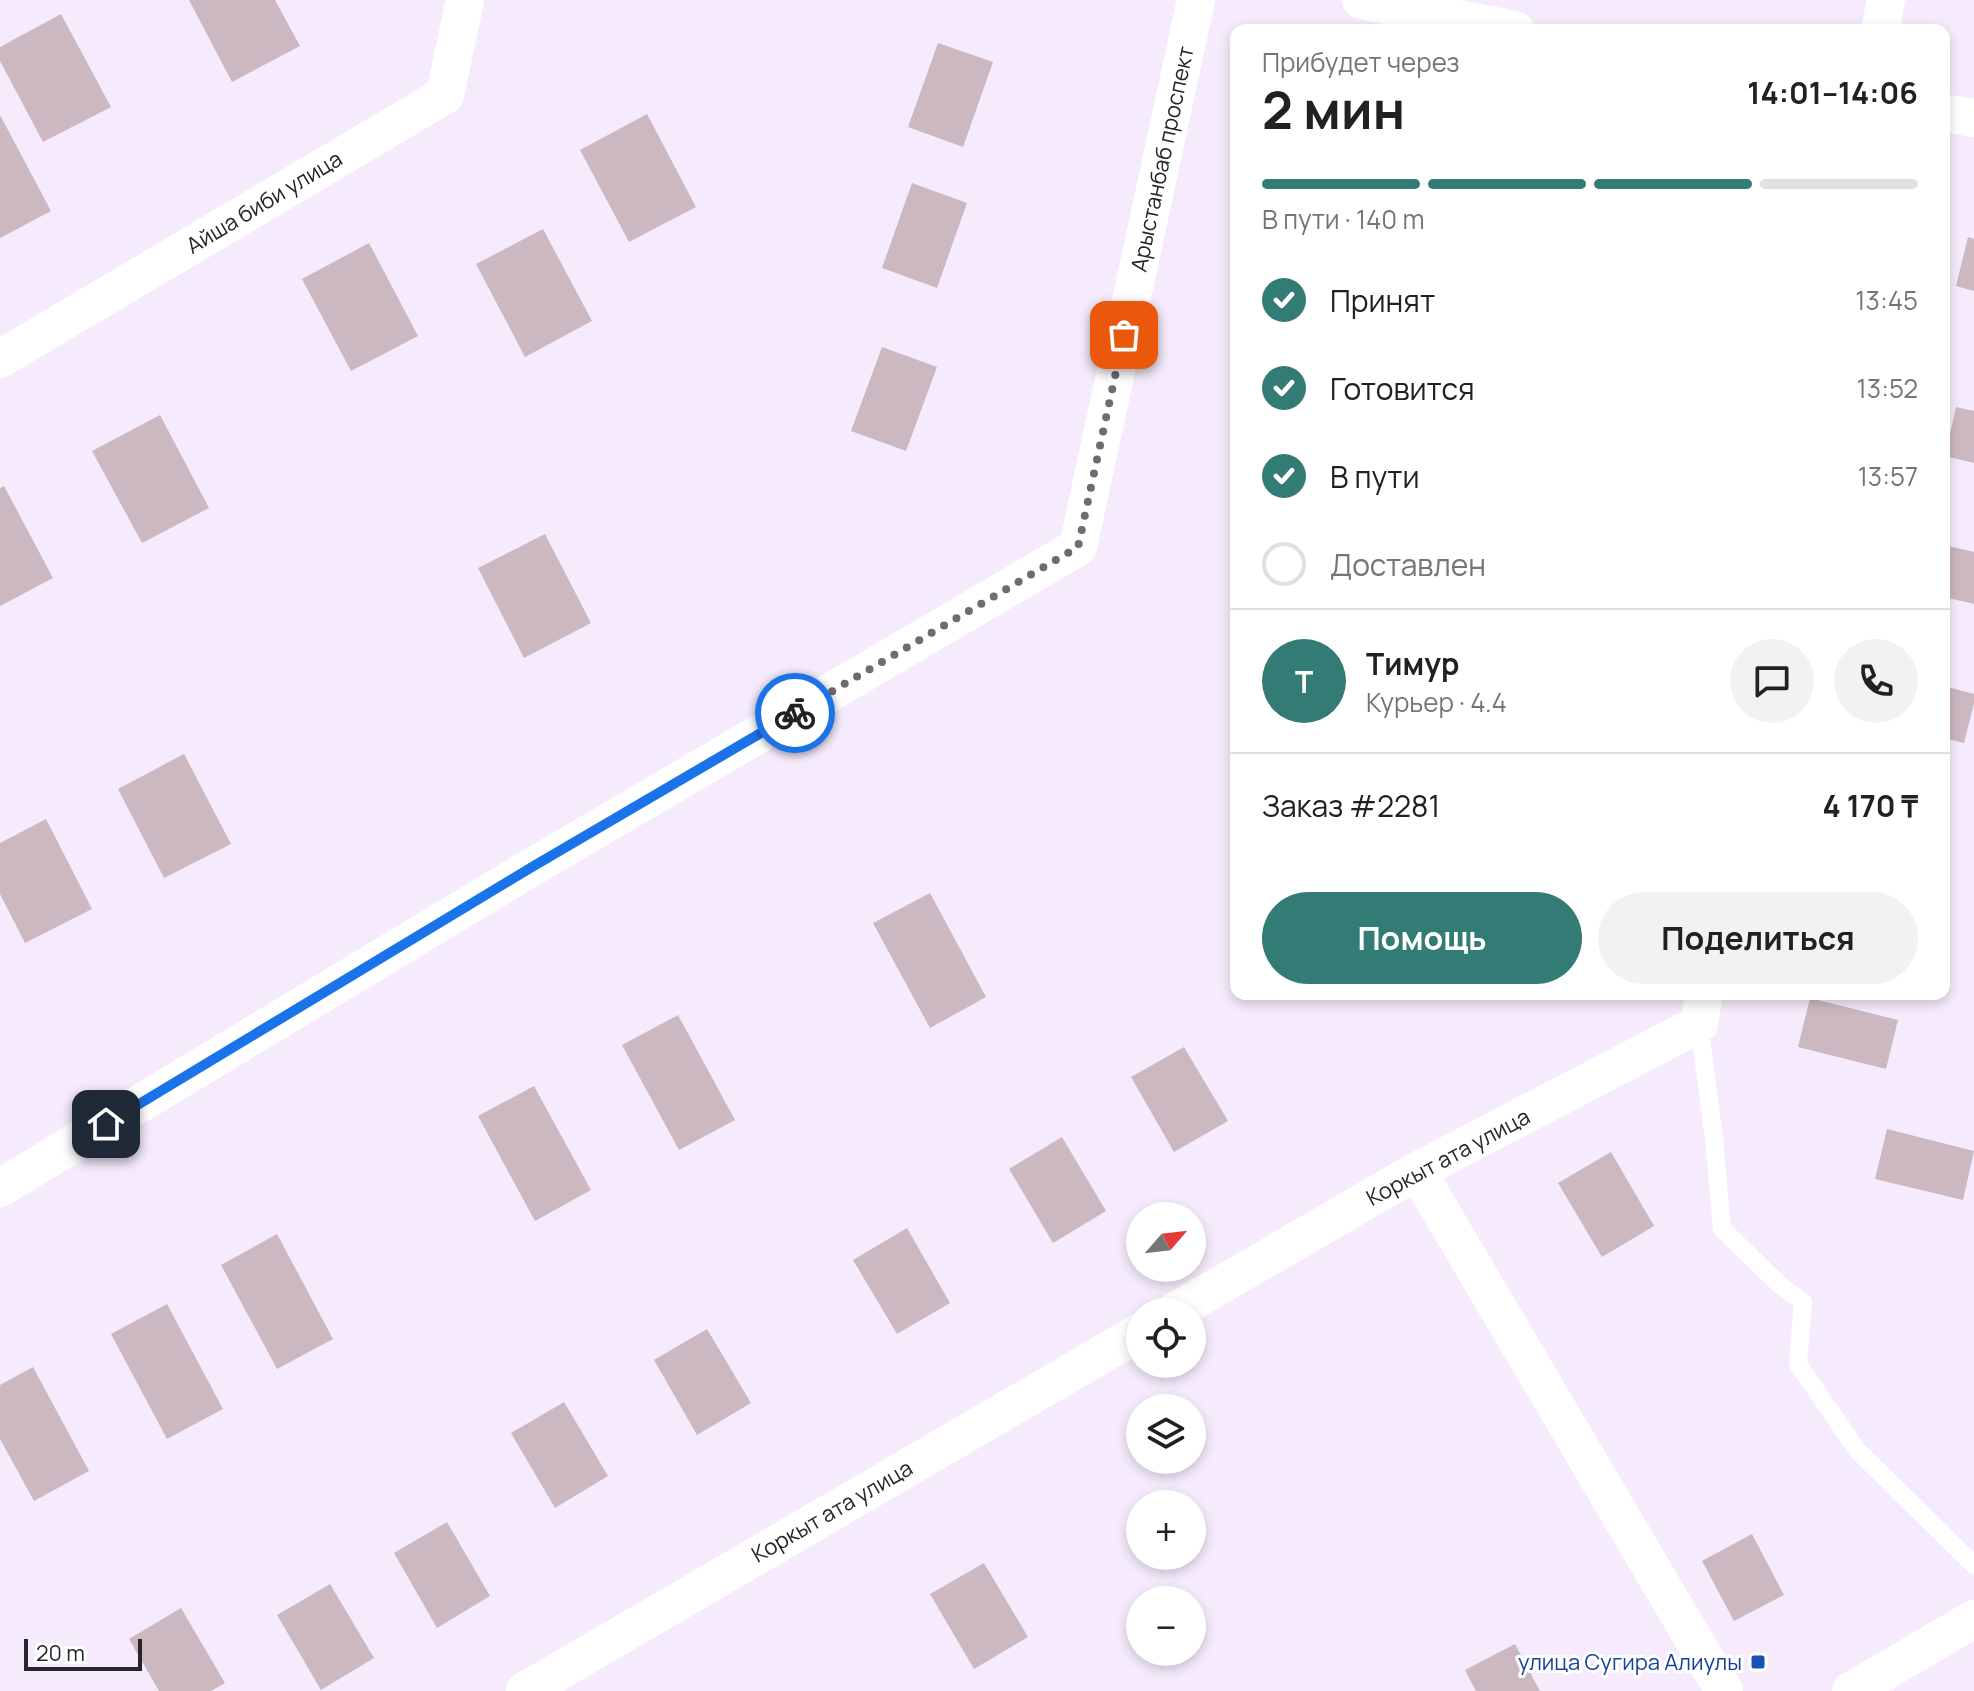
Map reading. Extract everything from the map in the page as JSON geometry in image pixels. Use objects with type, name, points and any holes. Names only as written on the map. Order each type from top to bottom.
[{"type":"street","name":"Айша биби улица","points":[[0,359],[445,95],[465,0]]},
{"type":"street","name":"Арыстанбаб проспект","points":[[0,1188],[532,867],[1078,547],[1196,0]]},
{"type":"street","points":[[1361,0],[1484,24]]},
{"type":"street","points":[[1881,24],[1886,0]]},
{"type":"street","points":[[1950,114],[1974,118]]},
{"type":"street","name":"Коркыт ата улица","points":[[1198,1298],[1702,1009]]},
{"type":"street","points":[[1417,1171],[1724,1691]]},
{"type":"street","name":"Коркыт ата улица","points":[[525,1691],[1126,1340]]},
{"type":"street","points":[[1851,1691],[1974,1619]]},
{"type":"lane","points":[[1702,1009],[1722,1229],[1780,1285],[1803,1302],[1798,1364],[1857,1450],[1974,1565]]},
{"type":"building","points":[[189,0],[275,0],[300,46],[232,82]]},
{"type":"building","points":[[61,14],[111,107],[43,142],[0,61],[0,47]]},
{"type":"building","points":[[938,43],[993,62],[963,147],[908,127]]},
{"type":"building","points":[[647,114],[696,207],[629,242],[580,150]]},
{"type":"building","points":[[0,115],[51,211],[0,238]]},
{"type":"building","points":[[912,183],[967,203],[937,288],[882,268]]},
{"type":"building","points":[[543,229],[592,321],[525,357],[476,264]]},
{"type":"building","points":[[1968,237],[1974,239],[1974,291],[1956,286]]},
{"type":"building","points":[[369,243],[418,336],[351,371],[302,279]]},
{"type":"building","points":[[882,347],[937,367],[906,451],[851,431]]},
{"type":"building","points":[[1956,407],[1974,411],[1974,463],[1950,457],[1950,434]]},
{"type":"building","points":[[160,415],[209,508],[142,543],[92,451]]},
{"type":"building","points":[[4,486],[53,578],[0,606],[0,488]]},
{"type":"building","points":[[545,534],[591,623],[524,658],[478,568]]},
{"type":"building","points":[[1950,546],[1974,552],[1974,604],[1950,598]]},
{"type":"building","points":[[1950,688],[1974,694],[1964,743],[1950,740]]},
{"type":"building","points":[[184,754],[231,844],[164,878],[118,789]]},
{"type":"building","points":[[46,819],[92,909],[25,943],[0,894],[0,843]]},
{"type":"building","points":[[930,893],[986,997],[930,1028],[873,923]]},
{"type":"building","points":[[1810,1000],[1898,1020],[1886,1069],[1798,1047]]},
{"type":"building","points":[[678,1015],[735,1120],[679,1150],[622,1045]]},
{"type":"building","points":[[1184,1047],[1228,1121],[1174,1152],[1131,1077]]},
{"type":"building","points":[[534,1086],[591,1190],[535,1221],[478,1116]]},
{"type":"building","points":[[1887,1129],[1974,1151],[1963,1200],[1875,1179]]},
{"type":"building","points":[[1062,1137],[1106,1211],[1053,1243],[1009,1169]]},
{"type":"building","points":[[1611,1152],[1654,1226],[1602,1257],[1558,1183]]},
{"type":"building","points":[[907,1228],[950,1303],[897,1334],[853,1260]]},
{"type":"building","points":[[277,1234],[333,1339],[277,1369],[221,1265]]},
{"type":"building","points":[[167,1304],[223,1409],[167,1439],[111,1334]]},
{"type":"building","points":[[707,1329],[751,1403],[697,1435],[654,1360]]},
{"type":"building","points":[[33,1367],[89,1471],[34,1501],[0,1439],[0,1385]]},
{"type":"building","points":[[564,1402],[608,1476],[555,1508],[511,1433]]},
{"type":"building","points":[[447,1522],[490,1596],[437,1628],[394,1553]]},
{"type":"building","points":[[1752,1534],[1784,1595],[1734,1621],[1702,1561]]},
{"type":"building","points":[[984,1563],[1028,1637],[974,1669],[930,1594]]},
{"type":"building","points":[[330,1584],[374,1658],[321,1690],[277,1615]]},
{"type":"building","points":[[181,1608],[225,1683],[211,1691],[159,1691],[129,1639]]},
{"type":"building","points":[[1515,1644],[1540,1691],[1476,1691],[1465,1670]]},
{"type":"way so far","points":[[795,713],[1078,547],[1124,335]]},
{"type":"place","name":"улица Сугира Алиулы","points":[[1758,1662]]},
{"type":"route","points":[[106,1124],[532,867],[795,713]]}]
